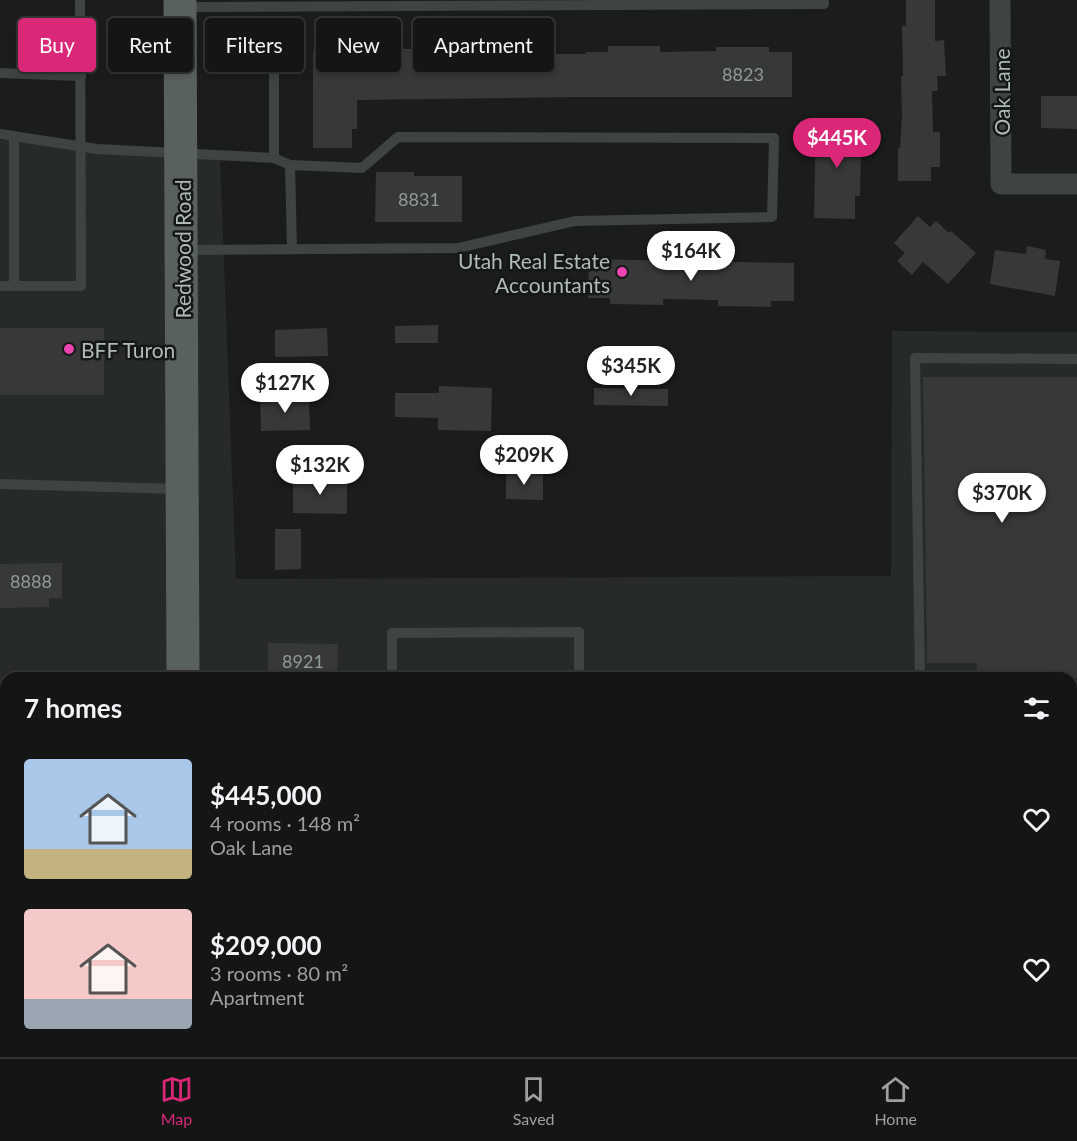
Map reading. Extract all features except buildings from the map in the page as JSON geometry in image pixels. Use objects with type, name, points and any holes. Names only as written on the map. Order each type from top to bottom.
[{"type":"main road","name":"Redwood Road","points":[[180,3],[183,672]]},
{"type":"street","name":"Oak Lane","points":[[1000,0],[1001,184],[1077,184]]},
{"type":"lane","points":[[0,286],[81,286],[80,0]]},
{"type":"lane","points":[[180,3],[824,4],[824,0]]},
{"type":"lane","points":[[274,72],[274,158]]},
{"type":"lane","points":[[0,73],[81,76]]},
{"type":"lane","points":[[0,134],[80,147],[274,158],[290,165],[362,168],[398,137],[774,138],[772,217],[575,220],[458,248],[182,250]]},
{"type":"lane","points":[[14,136],[14,286]]},
{"type":"lane","points":[[290,165],[292,249]]},
{"type":"lane","points":[[920,672],[915,358],[1077,359]]},
{"type":"lane","points":[[0,484],[182,489]]},
{"type":"lane","points":[[392,672],[392,633],[555,632],[579,632],[579,672]]},
{"type":"shaded area","points":[[0,140],[220,156],[236,579],[891,576],[892,331],[1077,332],[1077,672],[0,672]]},
{"type":"place","name":"Utah Real Estate Accountants","points":[[622,272]]},
{"type":"place","name":"BFF Turon","points":[[69,349]]}]
